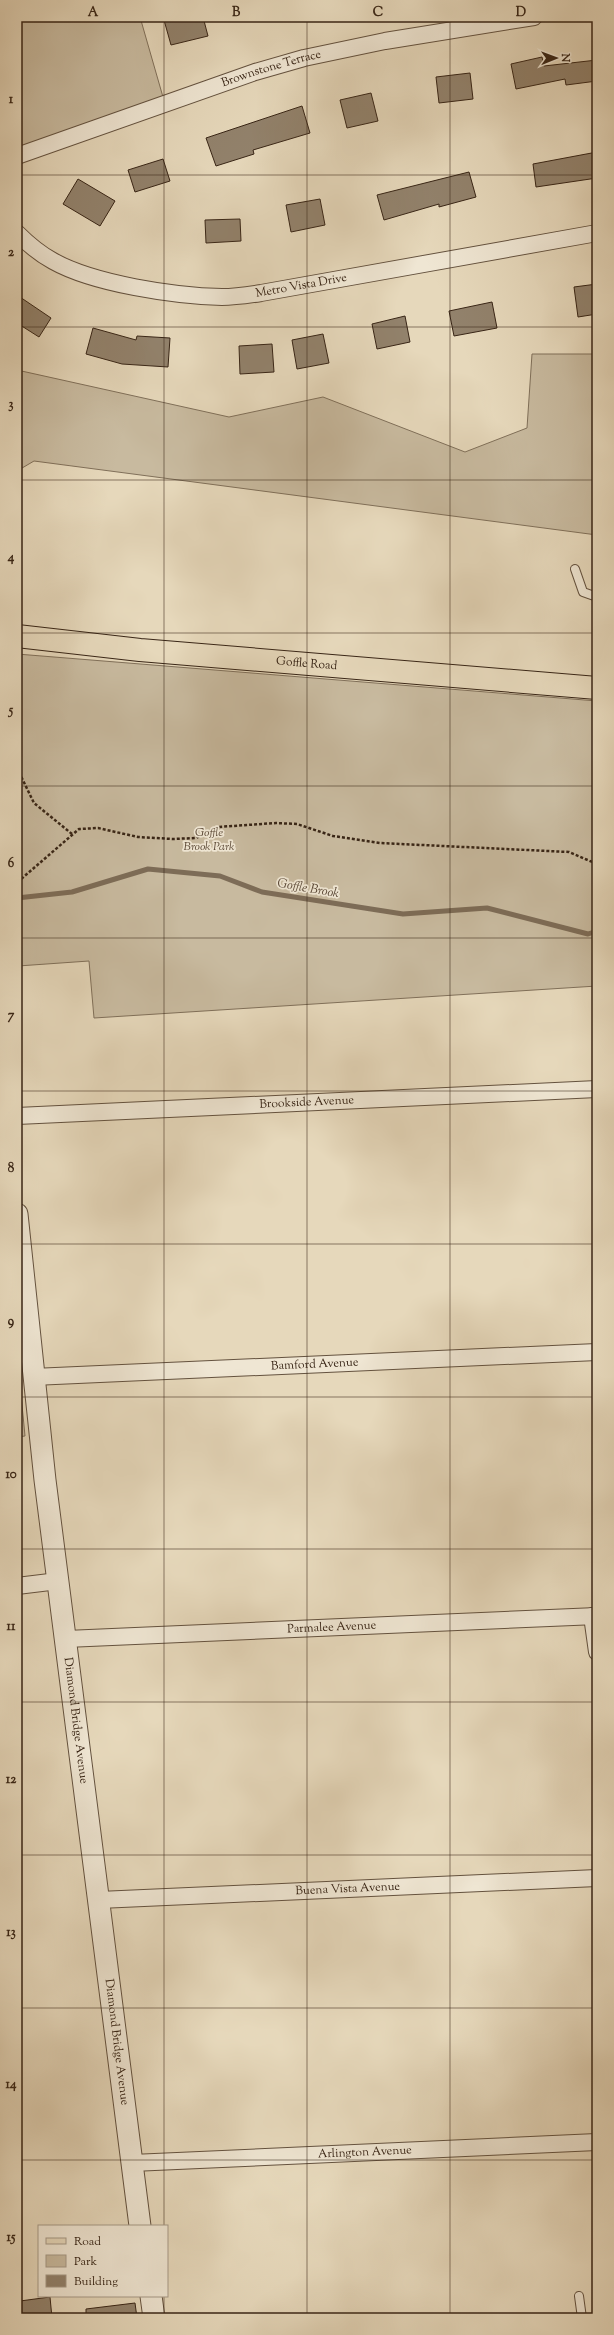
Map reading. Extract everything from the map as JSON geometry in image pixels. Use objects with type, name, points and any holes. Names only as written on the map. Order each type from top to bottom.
[{"type":"main road","name":"Goffle Road","points":[[17,636],[140,650],[597,688]]},
{"type":"street","name":"Brownstone Terrace","points":[[17,156],[254,72],[304,58],[385,41],[534,17]]},
{"type":"street","name":"Metro Vista Drive","points":[[17,233],[38,252],[53,261],[90,276],[183,294],[223,297],[269,292],[597,233]]},
{"type":"street","name":"Brookside Avenue","points":[[17,1116],[597,1089]]},
{"type":"street","name":"Diamond Bridge Avenue","points":[[17,1214],[33,1377],[140,2225]]},
{"type":"street","name":"Bamford Avenue","points":[[33,1377],[597,1352]]},
{"type":"street","points":[[17,1586],[58,1581]]},
{"type":"street","points":[[594,1616],[597,1652]]},
{"type":"street","name":"Parmalee Avenue","points":[[66,1639],[594,1616]]},
{"type":"street","name":"Buena Vista Avenue","points":[[99,1900],[597,1878]]},
{"type":"street","name":"Arlington Avenue","points":[[132,2163],[597,2142]]},
{"type":"street","points":[[151,2297],[154,2318]]},
{"type":"lane","points":[[575,569],[584,592],[597,597]]},
{"type":"lane","points":[[579,2296],[582,2318]]},
{"type":"path","points":[[17,768],[34,803],[72,834]]},
{"type":"path","points":[[17,881],[72,834],[80,829],[98,828],[138,836],[196,838],[218,827],[276,822],[298,824],[333,836],[380,843],[569,852],[597,864]]},
{"type":"green space","points":[[17,17],[140,17],[165,104],[17,154]]},
{"type":"green space","points":[[532,354],[597,354],[597,535],[34,461],[17,471],[17,370],[229,417],[323,397],[465,452],[527,428]]},
{"type":"green space","name":"Goffle Brook Park","points":[[17,654],[597,701],[597,986],[94,1018],[89,961],[18,966]]},
{"type":"green space","points":[[17,1353],[25,1436],[17,1437]]},
{"type":"building","points":[[175,17],[203,17],[208,36],[171,45],[164,20]]},
{"type":"building","points":[[542,57],[544,66],[597,60],[597,81],[566,85],[565,79],[516,89],[511,64]]},
{"type":"building","points":[[470,73],[473,99],[439,103],[436,77]]},
{"type":"building","points":[[371,93],[378,121],[347,128],[340,100]]},
{"type":"building","points":[[302,106],[310,133],[253,150],[254,154],[216,166],[206,138]]},
{"type":"building","points":[[597,152],[597,178],[536,187],[533,164]]},
{"type":"building","points":[[163,159],[170,181],[135,192],[128,170]]},
{"type":"building","points":[[469,172],[476,197],[439,207],[439,204],[384,220],[377,195]]},
{"type":"building","points":[[78,179],[115,201],[100,226],[63,204]]},
{"type":"building","points":[[320,199],[325,225],[291,232],[286,205]]},
{"type":"building","points":[[240,219],[241,241],[206,243],[205,220]]},
{"type":"building","points":[[597,284],[597,314],[578,317],[574,287]]},
{"type":"building","points":[[17,295],[51,318],[39,337],[17,323]]},
{"type":"building","points":[[492,302],[497,328],[454,336],[449,311]]},
{"type":"building","points":[[405,316],[410,342],[377,349],[372,324]]},
{"type":"building","points":[[93,328],[136,340],[137,336],[170,338],[168,367],[122,364],[86,354]]},
{"type":"building","points":[[323,334],[329,363],[297,369],[292,340]]},
{"type":"building","points":[[272,344],[274,372],[240,374],[239,346]]},
{"type":"building","points":[[50,2297],[52,2318],[22,2318],[20,2301]]},
{"type":"building","points":[[135,2303],[137,2318],[86,2318],[86,2309]]},
{"type":"waterway","name":"Goffle Brook","points":[[17,898],[72,892],[148,869],[220,876],[262,892],[403,914],[487,908],[588,934],[597,931]]}]
